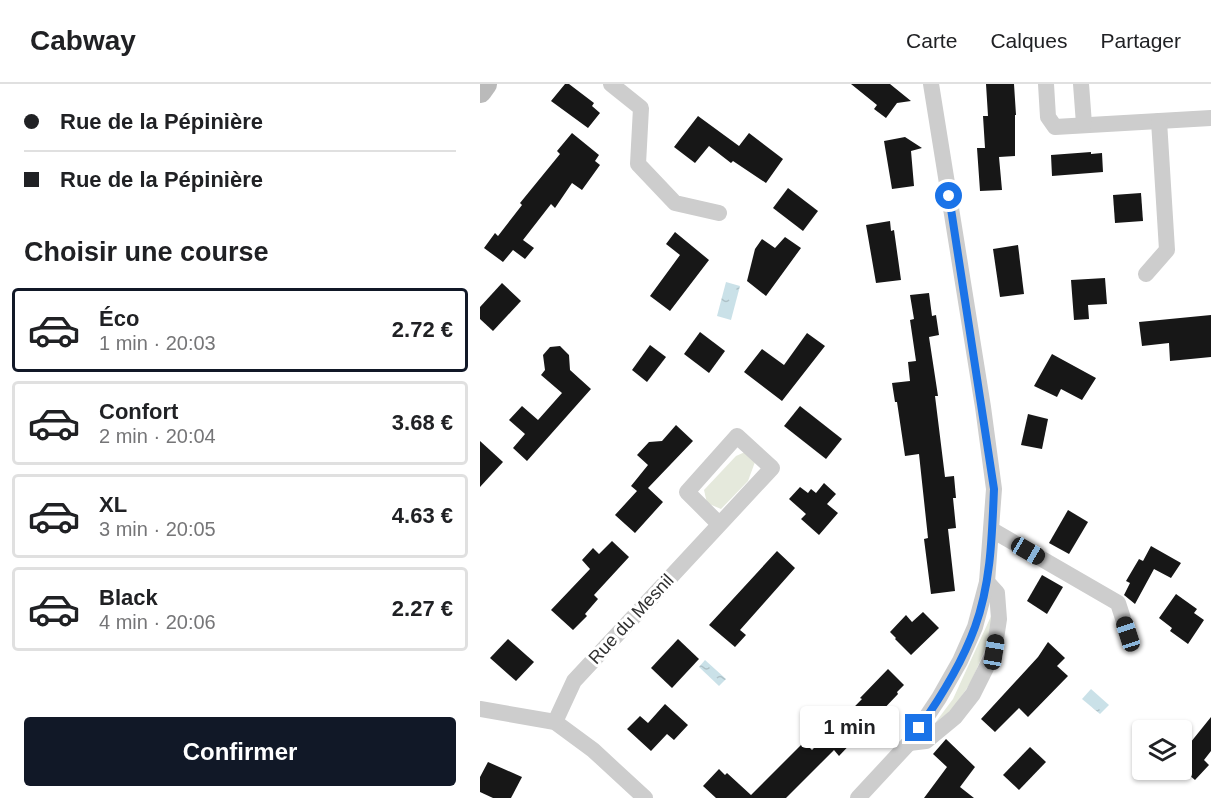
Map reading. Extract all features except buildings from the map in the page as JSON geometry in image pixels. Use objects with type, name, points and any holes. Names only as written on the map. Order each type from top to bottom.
[{"type":"main road","points":[[480,91],[485,84]]},
{"type":"street","points":[[611,84],[641,108],[638,164],[675,202],[719,213]]},
{"type":"street","points":[[858,798],[909,743],[939,698],[960,661],[975,627],[987,582],[994,489],[931,84]]},
{"type":"street","points":[[1046,84],[1048,117],[1055,127],[1211,118]]},
{"type":"street","points":[[1081,84],[1084,124]]},
{"type":"street","points":[[1146,274],[1167,250],[1159,121]]},
{"type":"street","name":"Rue du Mesnil","points":[[555,722],[574,681],[772,468],[737,436],[687,492],[719,524]]},
{"type":"street","points":[[992,530],[1118,603],[1128,634]]},
{"type":"street","points":[[909,743],[926,741],[956,717],[973,694],[994,652],[999,619],[997,593],[987,582]]},
{"type":"street","points":[[480,709],[555,722],[593,750],[645,798]]},
{"type":"shaded area","points":[[745,452],[755,462],[748,481],[721,509],[707,503],[704,490],[736,456]]},
{"type":"shaded area","points":[[992,614],[990,638],[971,682],[953,709],[935,723],[953,699]]},
{"type":"water","points":[[726,282],[740,286],[731,320],[717,316]]},
{"type":"water","points":[[705,660],[726,679],[719,686],[699,667]]},
{"type":"water","points":[[1091,689],[1109,705],[1100,714],[1082,699]]},
{"type":"route","points":[[919,728],[960,661],[975,627],[987,582],[992,530],[994,489],[949,196]]}]
